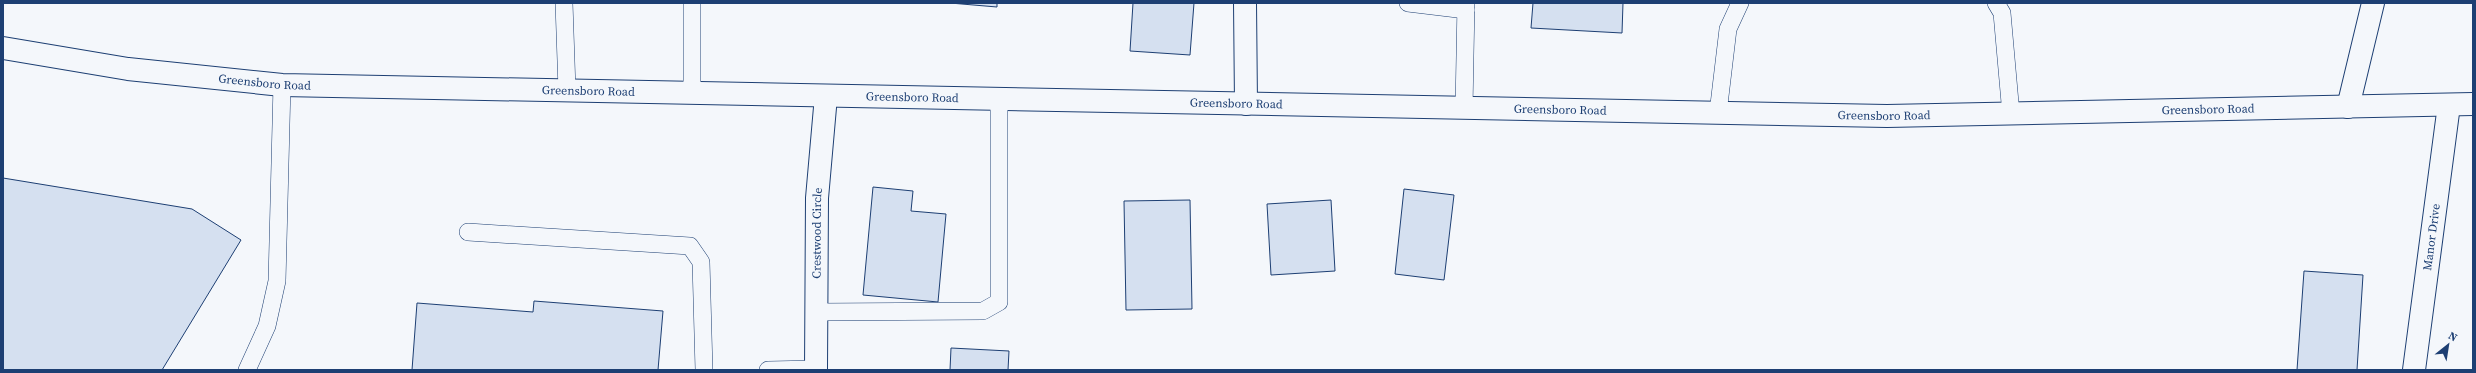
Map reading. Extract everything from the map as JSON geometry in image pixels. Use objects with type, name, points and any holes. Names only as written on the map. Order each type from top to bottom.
[{"type":"main road","points":[[1245,3],[1246,104]]},
{"type":"main road","points":[[2348,107],[2373,3]]},
{"type":"main road","name":"Greensboro Road","points":[[3,48],[128,69],[282,85],[1887,116],[2473,104]]},
{"type":"main road","name":"Crestwood Circle","points":[[816,369],[817,198],[826,96]]},
{"type":"main road","name":"Manor Drive","points":[[2414,370],[2449,105]]},
{"type":"lane","points":[[564,3],[567,90]]},
{"type":"lane","points":[[692,3],[692,93]]},
{"type":"lane","points":[[1408,3],[1466,6],[1464,108]]},
{"type":"lane","points":[[1718,113],[1728,29],[1740,3]]},
{"type":"lane","points":[[1996,3],[2002,12],[2011,114]]},
{"type":"lane","points":[[247,370],[267,326],[277,281],[282,85]]},
{"type":"lane","points":[[817,312],[983,310],[999,302],[999,99]]},
{"type":"lane","points":[[468,232],[690,246],[701,262],[704,370]]},
{"type":"lane","points":[[768,370],[816,369]]},
{"type":"building","points":[[950,3],[997,3],[997,7]]},
{"type":"building","points":[[1133,3],[1194,3],[1190,55],[1130,51]]},
{"type":"building","points":[[1533,3],[1623,3],[1622,33],[1531,28]]},
{"type":"building","points":[[3,178],[192,209],[241,240],[162,370],[3,370]]},
{"type":"building","points":[[873,187],[913,191],[911,211],[946,214],[938,302],[863,295]]},
{"type":"building","points":[[1404,189],[1454,195],[1444,280],[1395,274]]},
{"type":"building","points":[[1190,200],[1192,309],[1126,310],[1124,201]]},
{"type":"building","points":[[1331,200],[1335,271],[1271,275],[1267,204]]},
{"type":"building","points":[[2304,271],[2363,275],[2357,370],[2297,370]]},
{"type":"building","points":[[534,301],[663,311],[658,370],[412,370],[417,303],[533,312]]},
{"type":"building","points":[[951,348],[1009,351],[1008,370],[950,370]]}]
